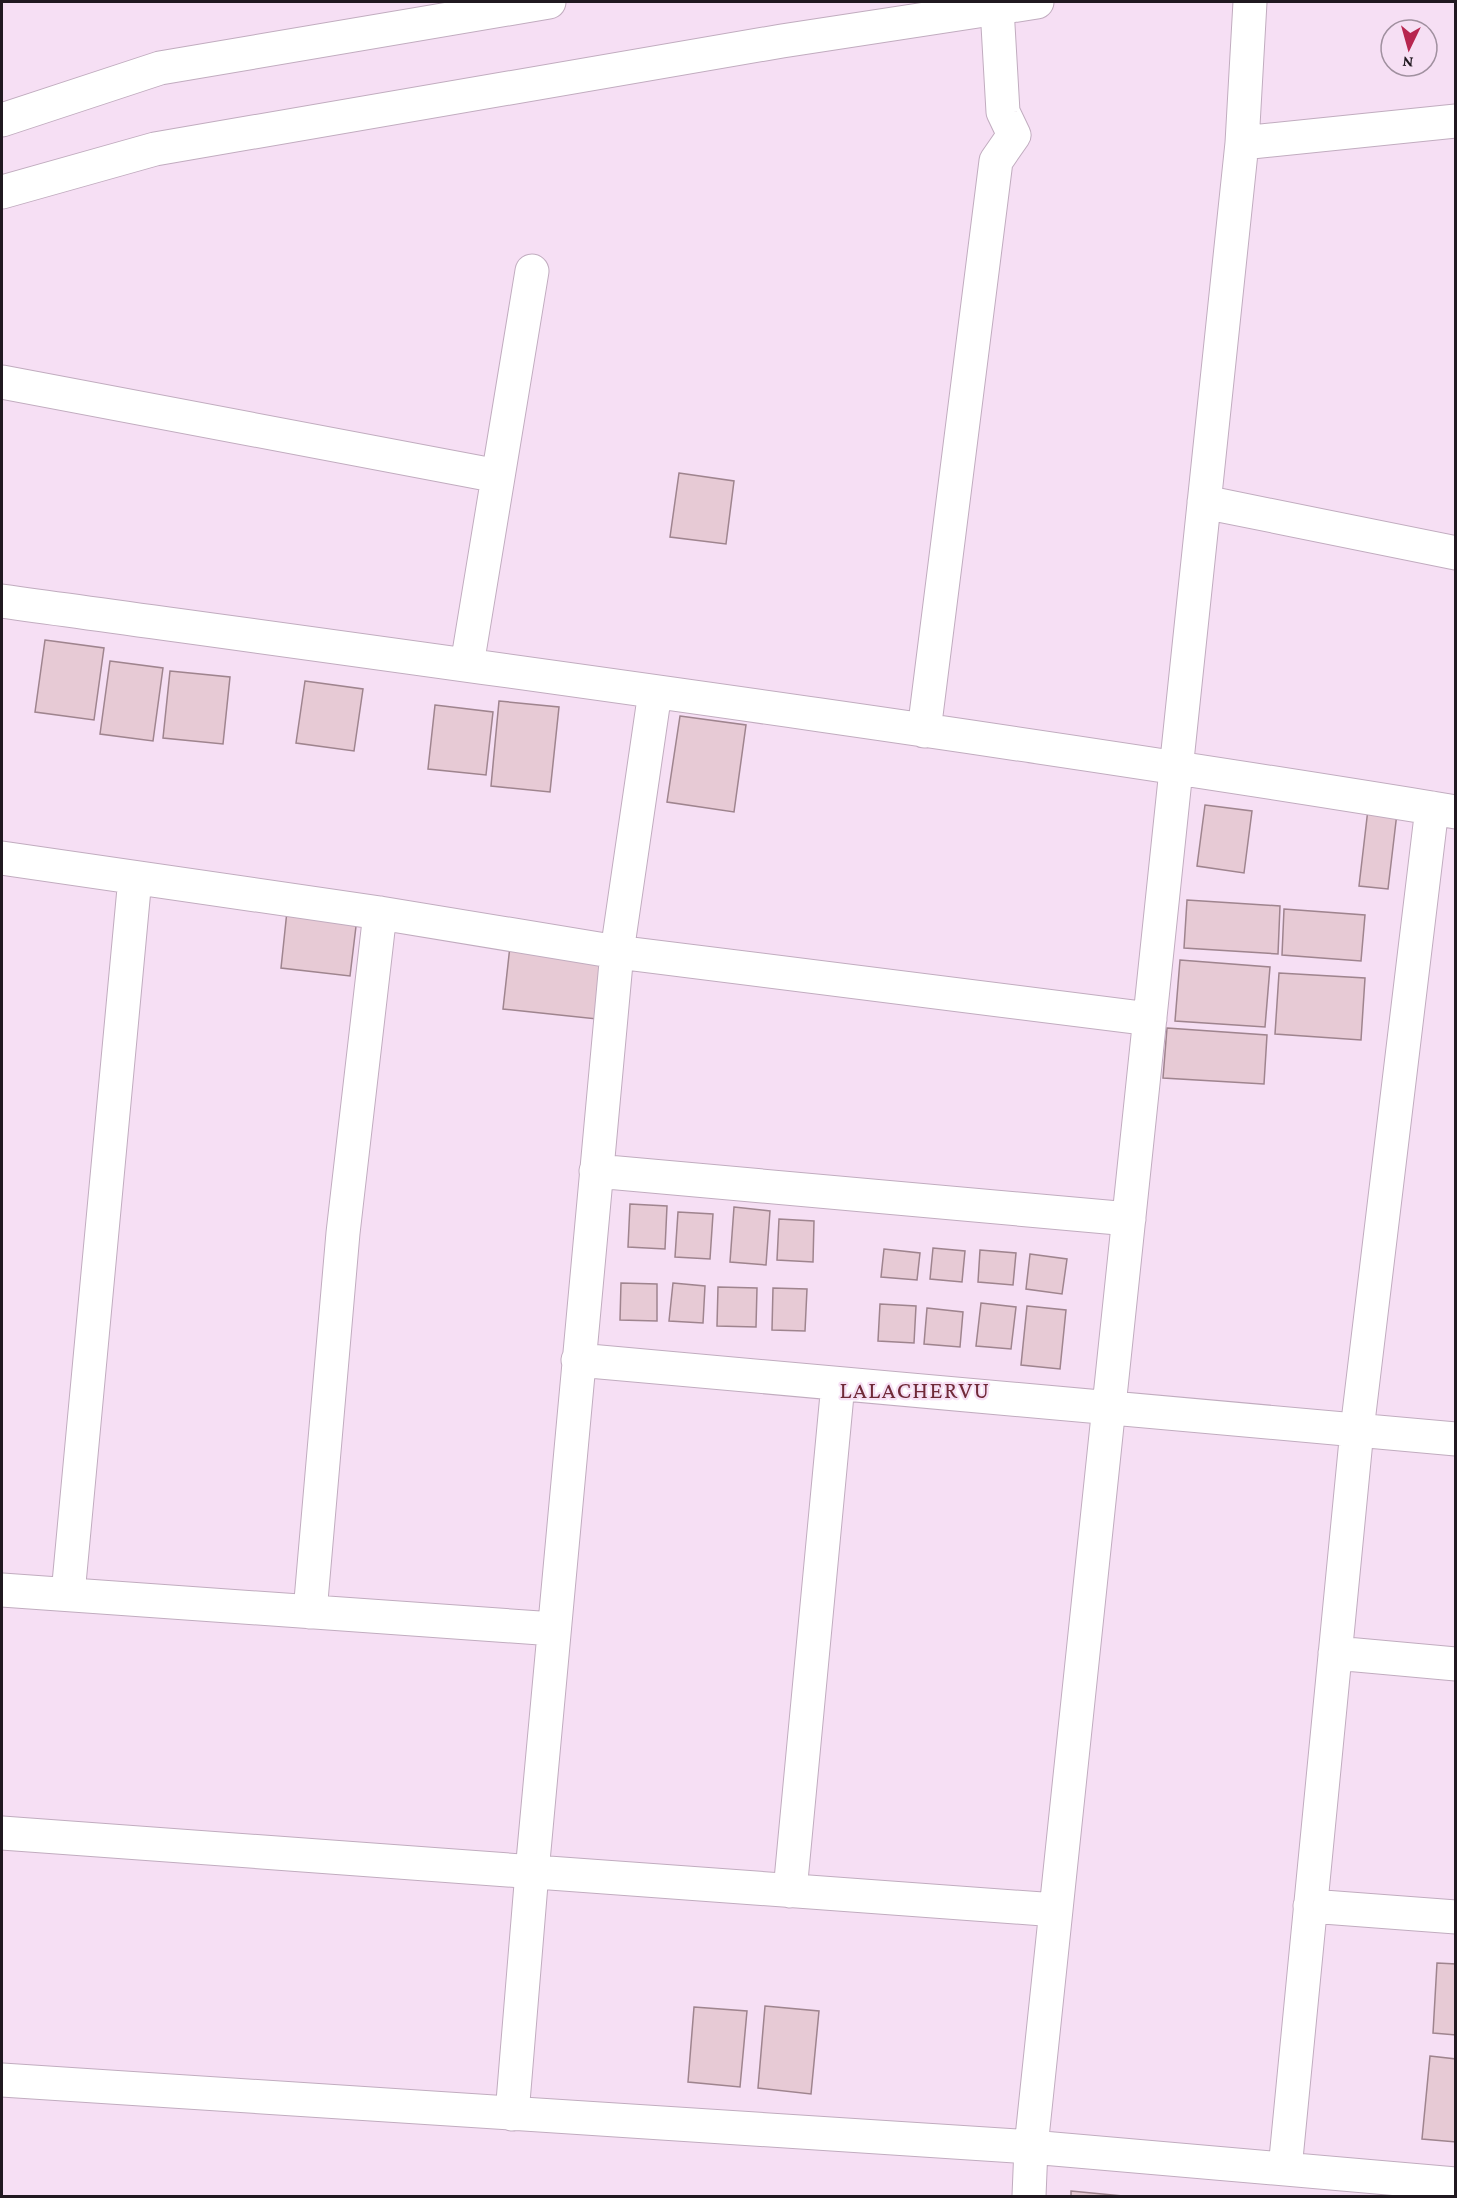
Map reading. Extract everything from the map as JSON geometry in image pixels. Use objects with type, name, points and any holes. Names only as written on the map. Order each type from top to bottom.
[{"type":"main road","points":[[2,120],[160,68],[549,2]]},
{"type":"main road","points":[[2,192],[155,149],[770,43],[1037,2]]},
{"type":"main road","points":[[1029,2196],[1031,2147],[1242,143],[1250,2]]},
{"type":"main road","points":[[924,731],[996,161],[1014,135],[1003,112],[998,8]]},
{"type":"main road","points":[[1242,143],[1455,121]]},
{"type":"main road","points":[[467,665],[532,271]]},
{"type":"main road","points":[[2,382],[498,476]]},
{"type":"main road","points":[[1204,502],[1455,553]]},
{"type":"main road","points":[[2,601],[1177,767],[1444,810],[1357,1430],[1285,2169]]},
{"type":"main road","points":[[512,2114],[578,1360],[617,952],[655,692]]},
{"type":"main road","points":[[2,858],[380,913],[617,952],[1150,1018]]},
{"type":"main road","points":[[68,1594],[135,878]]},
{"type":"main road","points":[[310,1612],[343,1233],[380,913]]},
{"type":"main road","points":[[596,1171],[1129,1219]]},
{"type":"main road","points":[[578,1360],[1455,1439]]},
{"type":"main road","points":[[790,1891],[838,1384]]},
{"type":"main road","points":[[2,1590],[554,1629]]},
{"type":"main road","points":[[1335,1653],[1455,1664]]},
{"type":"main road","points":[[2,1833],[1056,1910]]},
{"type":"main road","points":[[1311,1906],[1455,1917]]},
{"type":"main road","points":[[2,2080],[1031,2147],[1285,2169],[1406,2188],[1455,2184]]},
{"type":"building","points":[[679,473],[734,481],[726,544],[670,537]]},
{"type":"building","points":[[45,640],[104,648],[94,720],[35,712]]},
{"type":"building","points":[[110,661],[163,668],[153,741],[100,734]]},
{"type":"building","points":[[170,671],[230,677],[223,744],[163,738]]},
{"type":"building","points":[[305,681],[363,689],[354,751],[296,743]]},
{"type":"building","points":[[499,701],[559,707],[550,792],[491,786]]},
{"type":"building","points":[[435,705],[493,712],[486,775],[428,769]]},
{"type":"building","points":[[680,716],[746,725],[734,812],[667,802]]},
{"type":"building","points":[[1205,805],[1252,811],[1244,873],[1197,866]]},
{"type":"building","points":[[1368,809],[1397,813],[1388,889],[1359,886]]},
{"type":"building","points":[[1187,900],[1280,906],[1278,954],[1184,948]]},
{"type":"building","points":[[1284,909],[1365,915],[1361,961],[1282,955]]},
{"type":"building","points":[[287,911],[357,918],[350,976],[281,968]]},
{"type":"building","points":[[510,946],[604,956],[597,1019],[503,1009]]},
{"type":"building","points":[[1180,960],[1270,967],[1265,1027],[1175,1021]]},
{"type":"building","points":[[1279,973],[1365,978],[1361,1040],[1275,1034]]},
{"type":"building","points":[[1167,1028],[1267,1035],[1264,1084],[1163,1078]]},
{"type":"building","points":[[630,1204],[667,1206],[665,1249],[628,1247]]},
{"type":"building","points":[[734,1207],[770,1211],[766,1265],[730,1262]]},
{"type":"building","points":[[678,1212],[713,1214],[710,1259],[675,1257]]},
{"type":"building","points":[[779,1219],[814,1221],[813,1262],[777,1260]]},
{"type":"building","points":[[933,1248],[965,1251],[962,1282],[930,1279]]},
{"type":"building","points":[[884,1249],[920,1253],[917,1280],[881,1277]]},
{"type":"building","points":[[980,1250],[1016,1253],[1013,1285],[978,1282]]},
{"type":"building","points":[[1030,1254],[1067,1259],[1062,1294],[1026,1289]]},
{"type":"building","points":[[621,1283],[657,1284],[657,1321],[620,1320]]},
{"type":"building","points":[[673,1283],[705,1286],[703,1323],[669,1321]]},
{"type":"building","points":[[718,1287],[757,1288],[756,1327],[717,1326]]},
{"type":"building","points":[[773,1288],[807,1289],[805,1331],[772,1330]]},
{"type":"building","points":[[981,1303],[1016,1307],[1011,1349],[976,1346]]},
{"type":"building","points":[[880,1304],[916,1306],[914,1343],[878,1341]]},
{"type":"building","points":[[1027,1306],[1066,1310],[1060,1369],[1021,1365]]},
{"type":"building","points":[[927,1308],[963,1312],[960,1347],[924,1344]]},
{"type":"building","points":[[1437,1963],[1456,1964],[1456,2035],[1433,2033]]},
{"type":"building","points":[[765,2006],[819,2011],[811,2094],[758,2088]]},
{"type":"building","points":[[694,2007],[747,2011],[740,2087],[688,2082]]},
{"type":"building","points":[[1430,2056],[1456,2059],[1456,2142],[1422,2139]]},
{"type":"building","points":[[1071,2191],[1123,2196],[1071,2196]]},
{"type":"district","name":"LALACHERVU","points":[[915,1390]]}]
